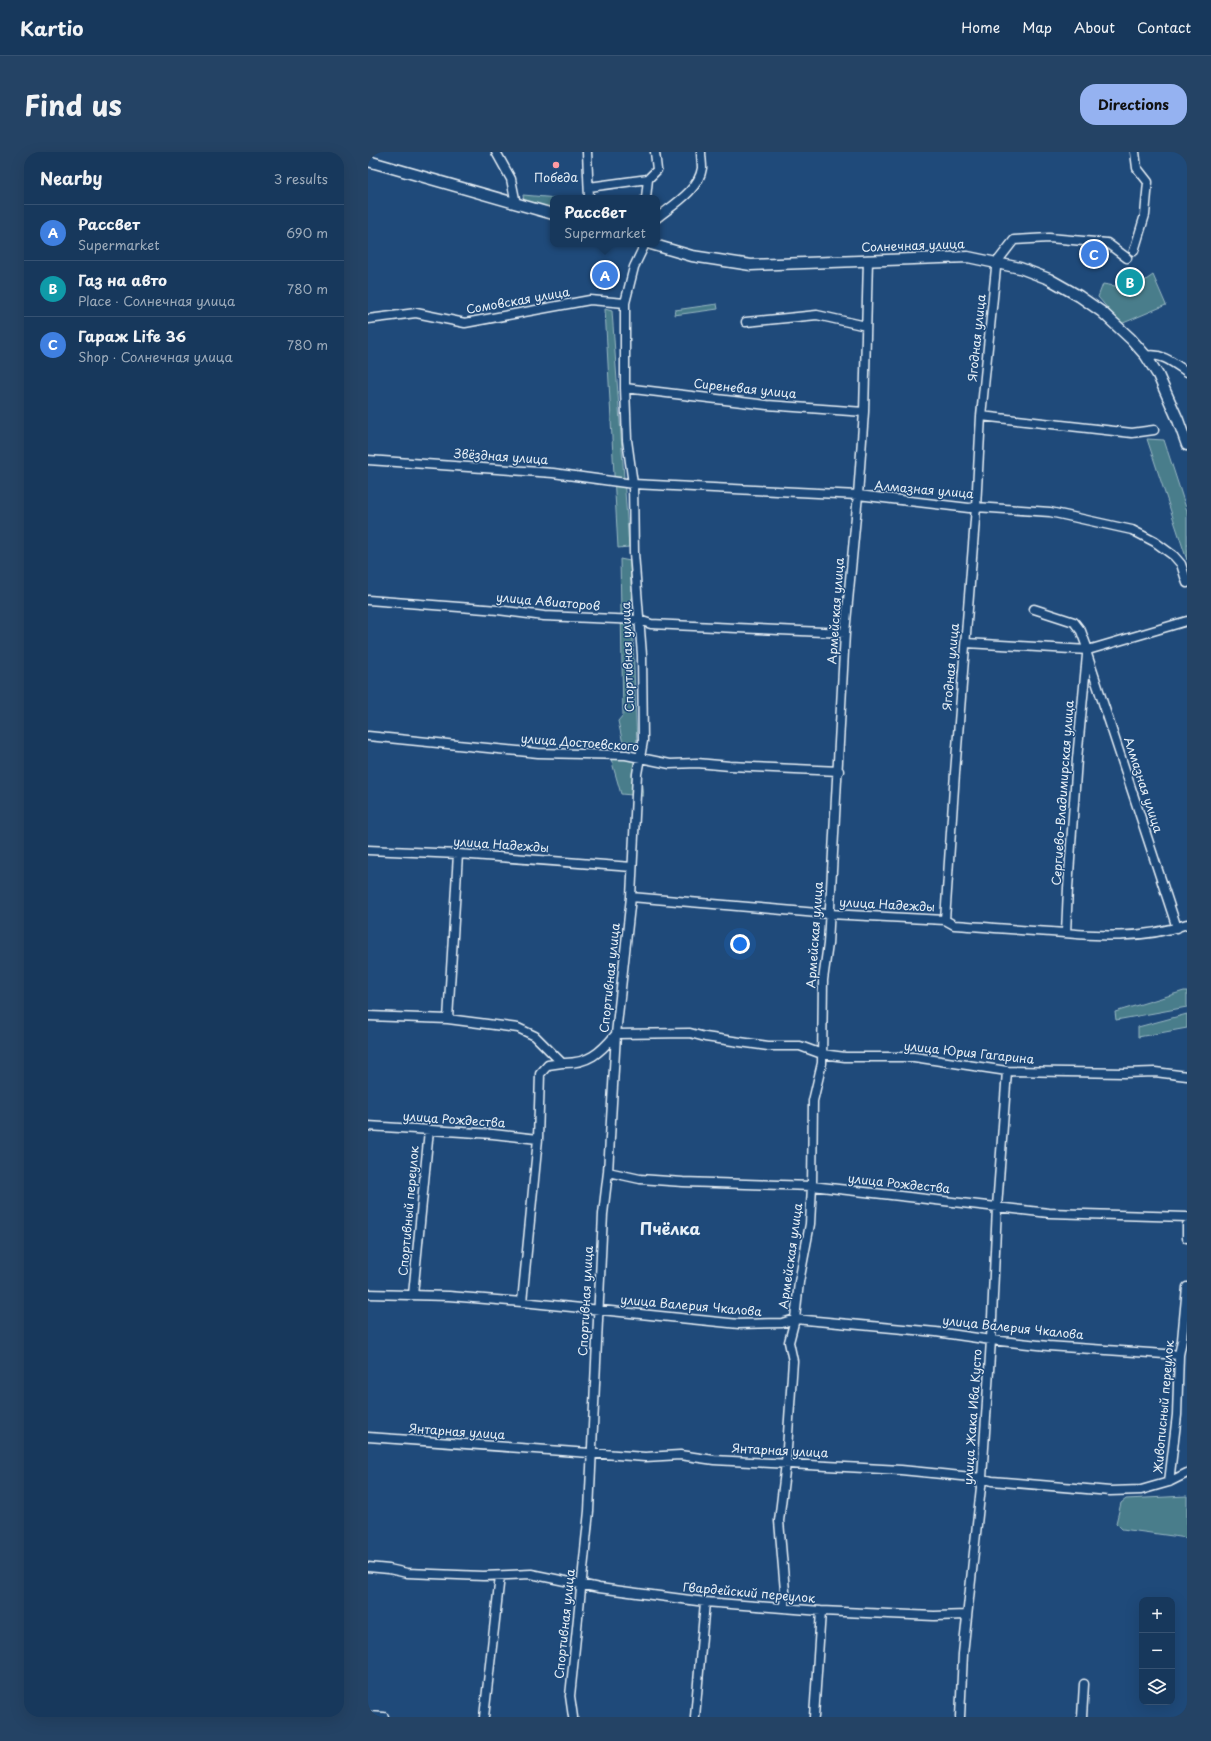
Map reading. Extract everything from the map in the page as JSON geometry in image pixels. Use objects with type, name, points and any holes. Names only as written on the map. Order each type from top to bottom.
[{"type":"street","points":[[496,152],[511,179],[516,204]]},
{"type":"street","points":[[587,152],[589,195]]},
{"type":"street","points":[[646,195],[648,180],[657,170],[655,152]]},
{"type":"street","points":[[660,216],[678,202],[697,182],[702,168],[701,152]]},
{"type":"street","points":[[1134,251],[1145,215],[1148,182],[1138,168],[1135,152]]},
{"type":"street","points":[[368,162],[550,213]]},
{"type":"street","points":[[589,187],[648,180]]},
{"type":"street","points":[[997,262],[1014,240],[1049,238],[1107,243],[1127,258]]},
{"type":"street","name":"Спортивная улица","points":[[572,1717],[570,1696],[589,1511],[602,1214],[608,1172],[616,1034],[631,898],[637,774],[643,741],[642,655],[634,553],[633,484],[627,440],[625,388],[625,303],[634,267],[644,247]]},
{"type":"street","name":"Солнечная улица","points":[[660,247],[692,256],[750,265],[968,257],[1020,268],[1049,279],[1079,296],[1113,321],[1146,356],[1158,375],[1178,420],[1187,445]]},
{"type":"street","name":"Армейская улица","points":[[784,1607],[785,1590],[779,1521],[786,1464],[793,1361],[789,1342],[795,1319],[799,1282],[810,1224],[813,1101],[822,1063],[823,980],[828,944],[839,771],[845,633],[864,412],[868,260]]},
{"type":"street","name":"Ягодная улица","points":[[945,920],[976,507],[981,416],[997,262]]},
{"type":"street","name":"Сомовская улица","points":[[368,318],[416,313],[466,323],[590,300],[625,303]]},
{"type":"street","points":[[746,322],[816,315],[866,326]]},
{"type":"street","points":[[1146,356],[1154,354],[1172,361],[1187,372]]},
{"type":"street","name":"Сиреневая улица","points":[[625,388],[767,405],[864,412]]},
{"type":"street","points":[[981,416],[1132,434],[1154,430]]},
{"type":"street","name":"Звёздная улица","points":[[368,460],[553,473],[633,484]]},
{"type":"street","name":"Алмазная улица","points":[[633,484],[858,495],[969,508],[976,507],[1050,512],[1132,530],[1155,542],[1174,556],[1181,564],[1187,583]]},
{"type":"street","name":"улица Авиаторов","points":[[368,600],[498,610],[544,616],[639,620],[651,624],[845,633]]},
{"type":"street","name":"Алмазная улица","points":[[1034,609],[1060,616],[1074,622],[1081,631],[1177,928]]},
{"type":"street","points":[[966,643],[1088,652],[1187,621]]},
{"type":"street","name":"Сергиево-Владимирская улица","points":[[1066,933],[1082,694],[1088,652]]},
{"type":"street","name":"улица Достоевского","points":[[368,736],[538,752],[626,755],[670,764],[696,763],[839,771]]},
{"type":"street","name":"улица Надежды","points":[[368,850],[458,854],[632,867]]},
{"type":"street","points":[[448,1019],[458,854]]},
{"type":"street","name":"улица Надежды","points":[[631,898],[829,914],[945,920],[954,925],[1089,936],[1135,936],[1177,928],[1187,924]]},
{"type":"street","points":[[368,1016],[448,1019],[518,1028],[535,1036],[562,1063]]},
{"type":"street","name":"улица Юрия Гагарина","points":[[616,1034],[690,1033],[704,1037],[768,1046],[800,1046],[822,1054],[845,1057],[914,1057],[1007,1071],[1124,1073],[1155,1072],[1187,1076]]},
{"type":"street","points":[[522,1302],[538,1139],[540,1074],[548,1065],[574,1063],[592,1058],[608,1044],[616,1034]]},
{"type":"street","name":"улица Жака Ива Кусто","points":[[960,1717],[963,1654],[982,1478],[991,1340],[996,1207],[1007,1071]]},
{"type":"street","name":"улица Рождества","points":[[368,1126],[538,1139]]},
{"type":"street","name":"Спортивный переулок","points":[[413,1295],[429,1130]]},
{"type":"street","name":"улица Рождества","points":[[608,1172],[640,1179],[683,1182],[812,1186],[1049,1213],[1187,1217]]},
{"type":"street","points":[[1187,1225],[1187,1238]]},
{"type":"street","name":"Живописный переулок","points":[[1169,1482],[1177,1415],[1179,1355],[1182,1340],[1187,1287]]},
{"type":"street","name":"улица Валерия Чкалова","points":[[368,1294],[413,1295],[522,1302],[739,1324],[782,1323],[795,1319],[936,1332],[991,1340],[1179,1355]]},
{"type":"street","name":"Янтарная улица","points":[[368,1437],[592,1454],[645,1457],[680,1455],[714,1460],[901,1470],[982,1478],[992,1481],[1110,1491],[1141,1490],[1169,1482],[1187,1473]]},
{"type":"street","name":"Гвардейский переулок","points":[[368,1567],[389,1568],[407,1573],[483,1576],[532,1574],[582,1584],[705,1602],[821,1611],[934,1616],[967,1615]]},
{"type":"street","points":[[484,1717],[500,1576]]},
{"type":"street","points":[[695,1717],[705,1602]]},
{"type":"street","points":[[814,1717],[821,1611]]},
{"type":"street","points":[[1082,1717],[1084,1684]]},
{"type":"street","points":[[368,1716],[384,1717]]},
{"type":"green space","points":[[523,195],[550,197],[550,209],[524,202]]},
{"type":"green space","points":[[1153,275],[1166,305],[1121,324],[1098,297],[1103,284],[1133,289]]},
{"type":"green space","points":[[717,304],[718,309],[674,315],[675,310]]},
{"type":"green space","points":[[605,309],[612,311],[629,547],[618,548]]},
{"type":"green space","points":[[1147,439],[1164,440],[1187,511],[1187,560]]},
{"type":"green space","points":[[620,559],[630,561],[637,746],[624,748],[618,721],[623,715]]},
{"type":"green space","points":[[616,754],[639,761],[643,796],[621,794],[611,759]]},
{"type":"green space","points":[[1187,991],[1187,1007],[1116,1020],[1115,1012]]},
{"type":"green space","points":[[1187,1014],[1187,1028],[1138,1037],[1138,1027]]},
{"type":"green space","points":[[1187,1496],[1187,1538],[1122,1529],[1116,1523],[1121,1503],[1126,1499]]},
{"type":"place","name":"Победа","points":[[556,165]]},
{"type":"place","name":"Гараж Life 36","points":[[1094,254]]},
{"type":"place","name":"Рассвет","points":[[605,275]]},
{"type":"place","name":"Газ на авто","points":[[1130,282]]},
{"type":"district","name":"Пчёлка","points":[[670,1229]]}]
